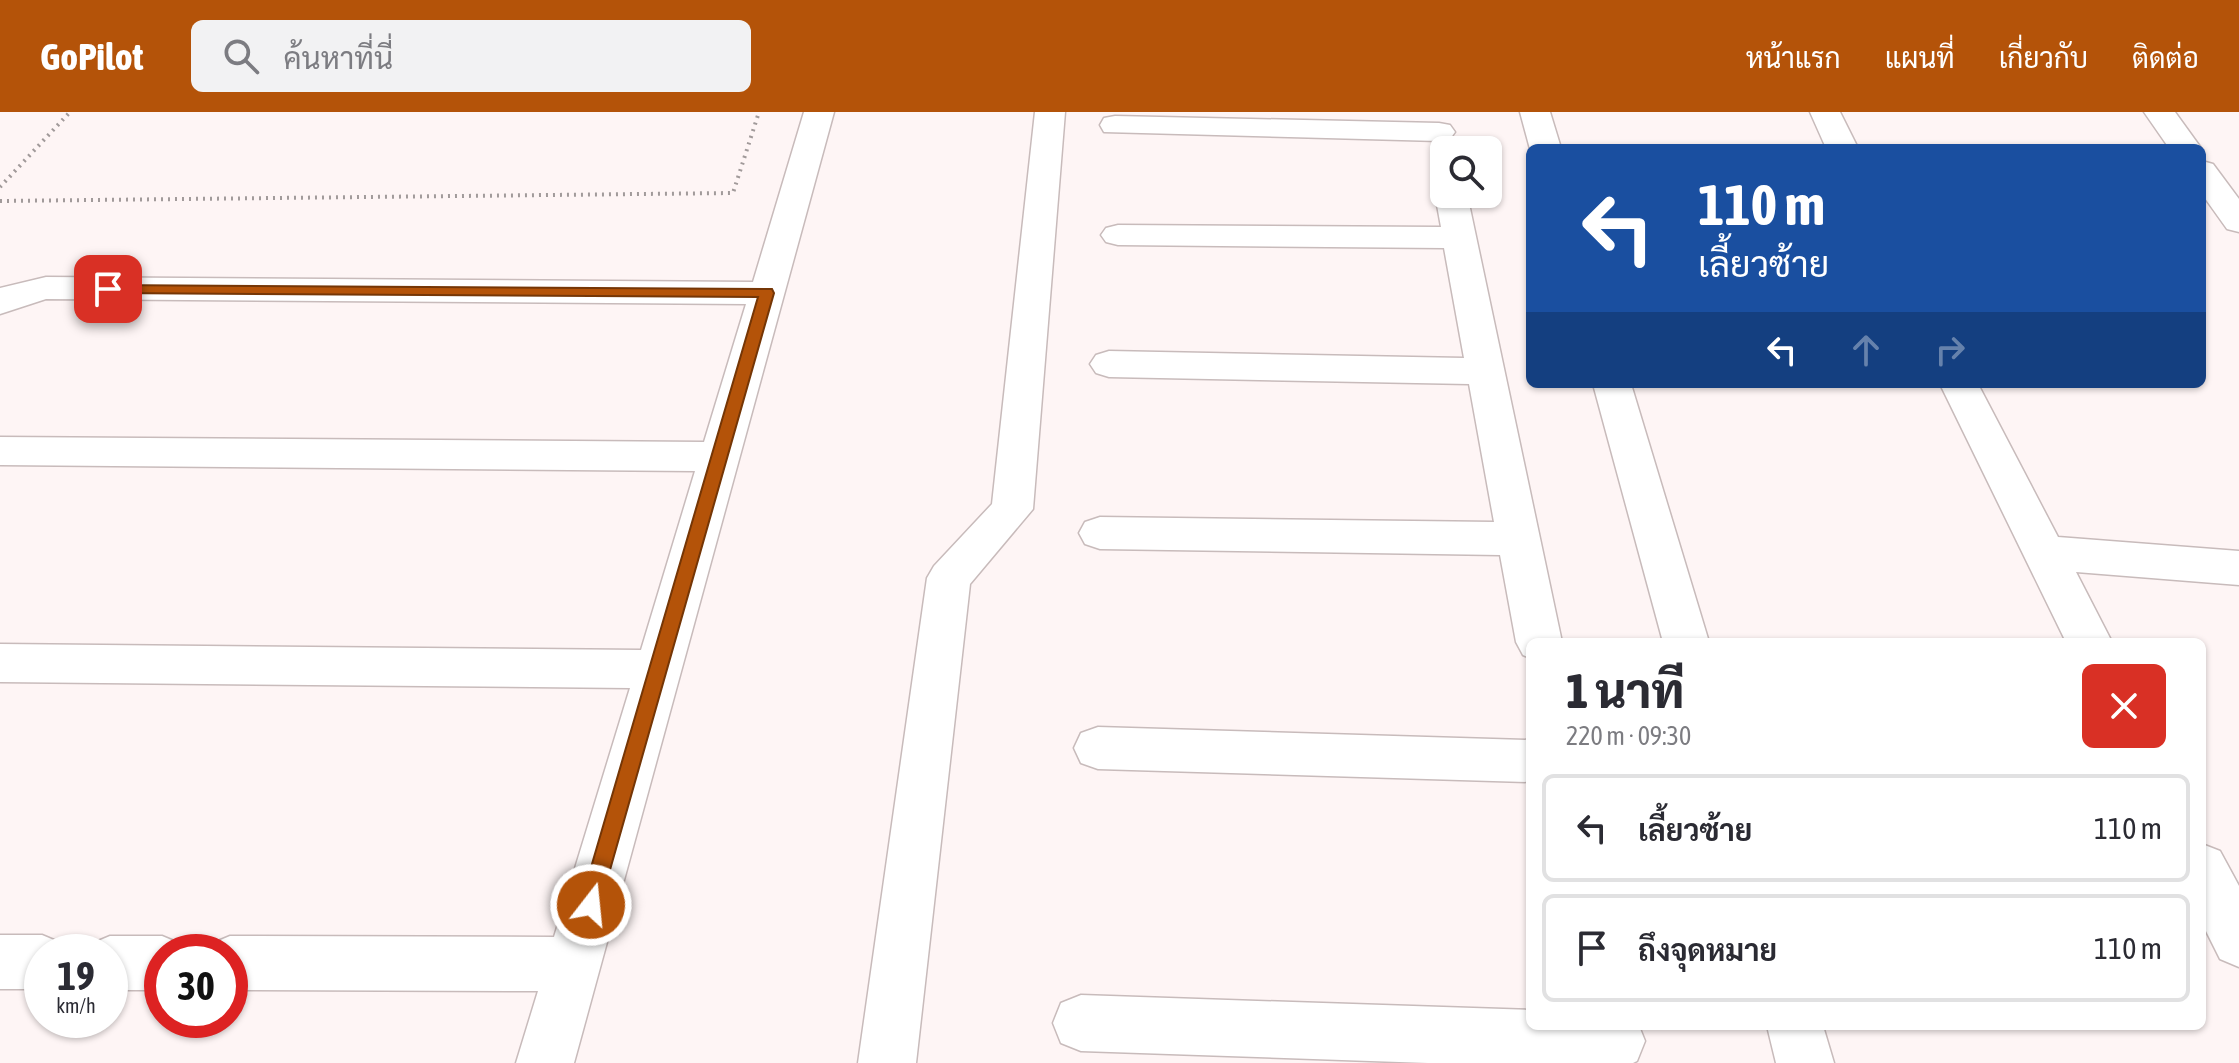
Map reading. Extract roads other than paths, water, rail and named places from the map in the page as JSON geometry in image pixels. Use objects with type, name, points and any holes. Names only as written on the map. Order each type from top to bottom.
[{"type":"street","points":[[545,1063],[819,112]]},
{"type":"street","points":[[887,1063],[949,578],[992,536],[1012,509],[1050,112]]},
{"type":"street","points":[[1535,112],[1544,144]]},
{"type":"street","points":[[1825,112],[1840,144]]},
{"type":"street","points":[[2159,112],[2182,144]]},
{"type":"street","points":[[1115,125],[1440,134]]},
{"type":"street","points":[[2206,177],[2239,222]]},
{"type":"street","points":[[1454,208],[1538,638]]},
{"type":"street","points":[[1118,235],[1459,238]]},
{"type":"street","points":[[0,302],[46,288],[767,293]]},
{"type":"street","points":[[1109,364],[1485,371]]},
{"type":"street","points":[[1613,388],[1685,638]]},
{"type":"street","points":[[1961,388],[2087,638]]},
{"type":"street","points":[[0,451],[720,457]]},
{"type":"street","points":[[1100,533],[1518,539]]},
{"type":"street","points":[[2044,553],[2239,568]]},
{"type":"street","points":[[0,663],[658,669]]},
{"type":"street","points":[[1098,748],[1526,761]]},
{"type":"street","points":[[2206,876],[2239,941]]},
{"type":"street","points":[[0,962],[24,962]]},
{"type":"street","points":[[248,963],[574,964]]},
{"type":"street","points":[[1081,1023],[1618,1043]]},
{"type":"street","points":[[1796,1030],[1805,1063]]}]
